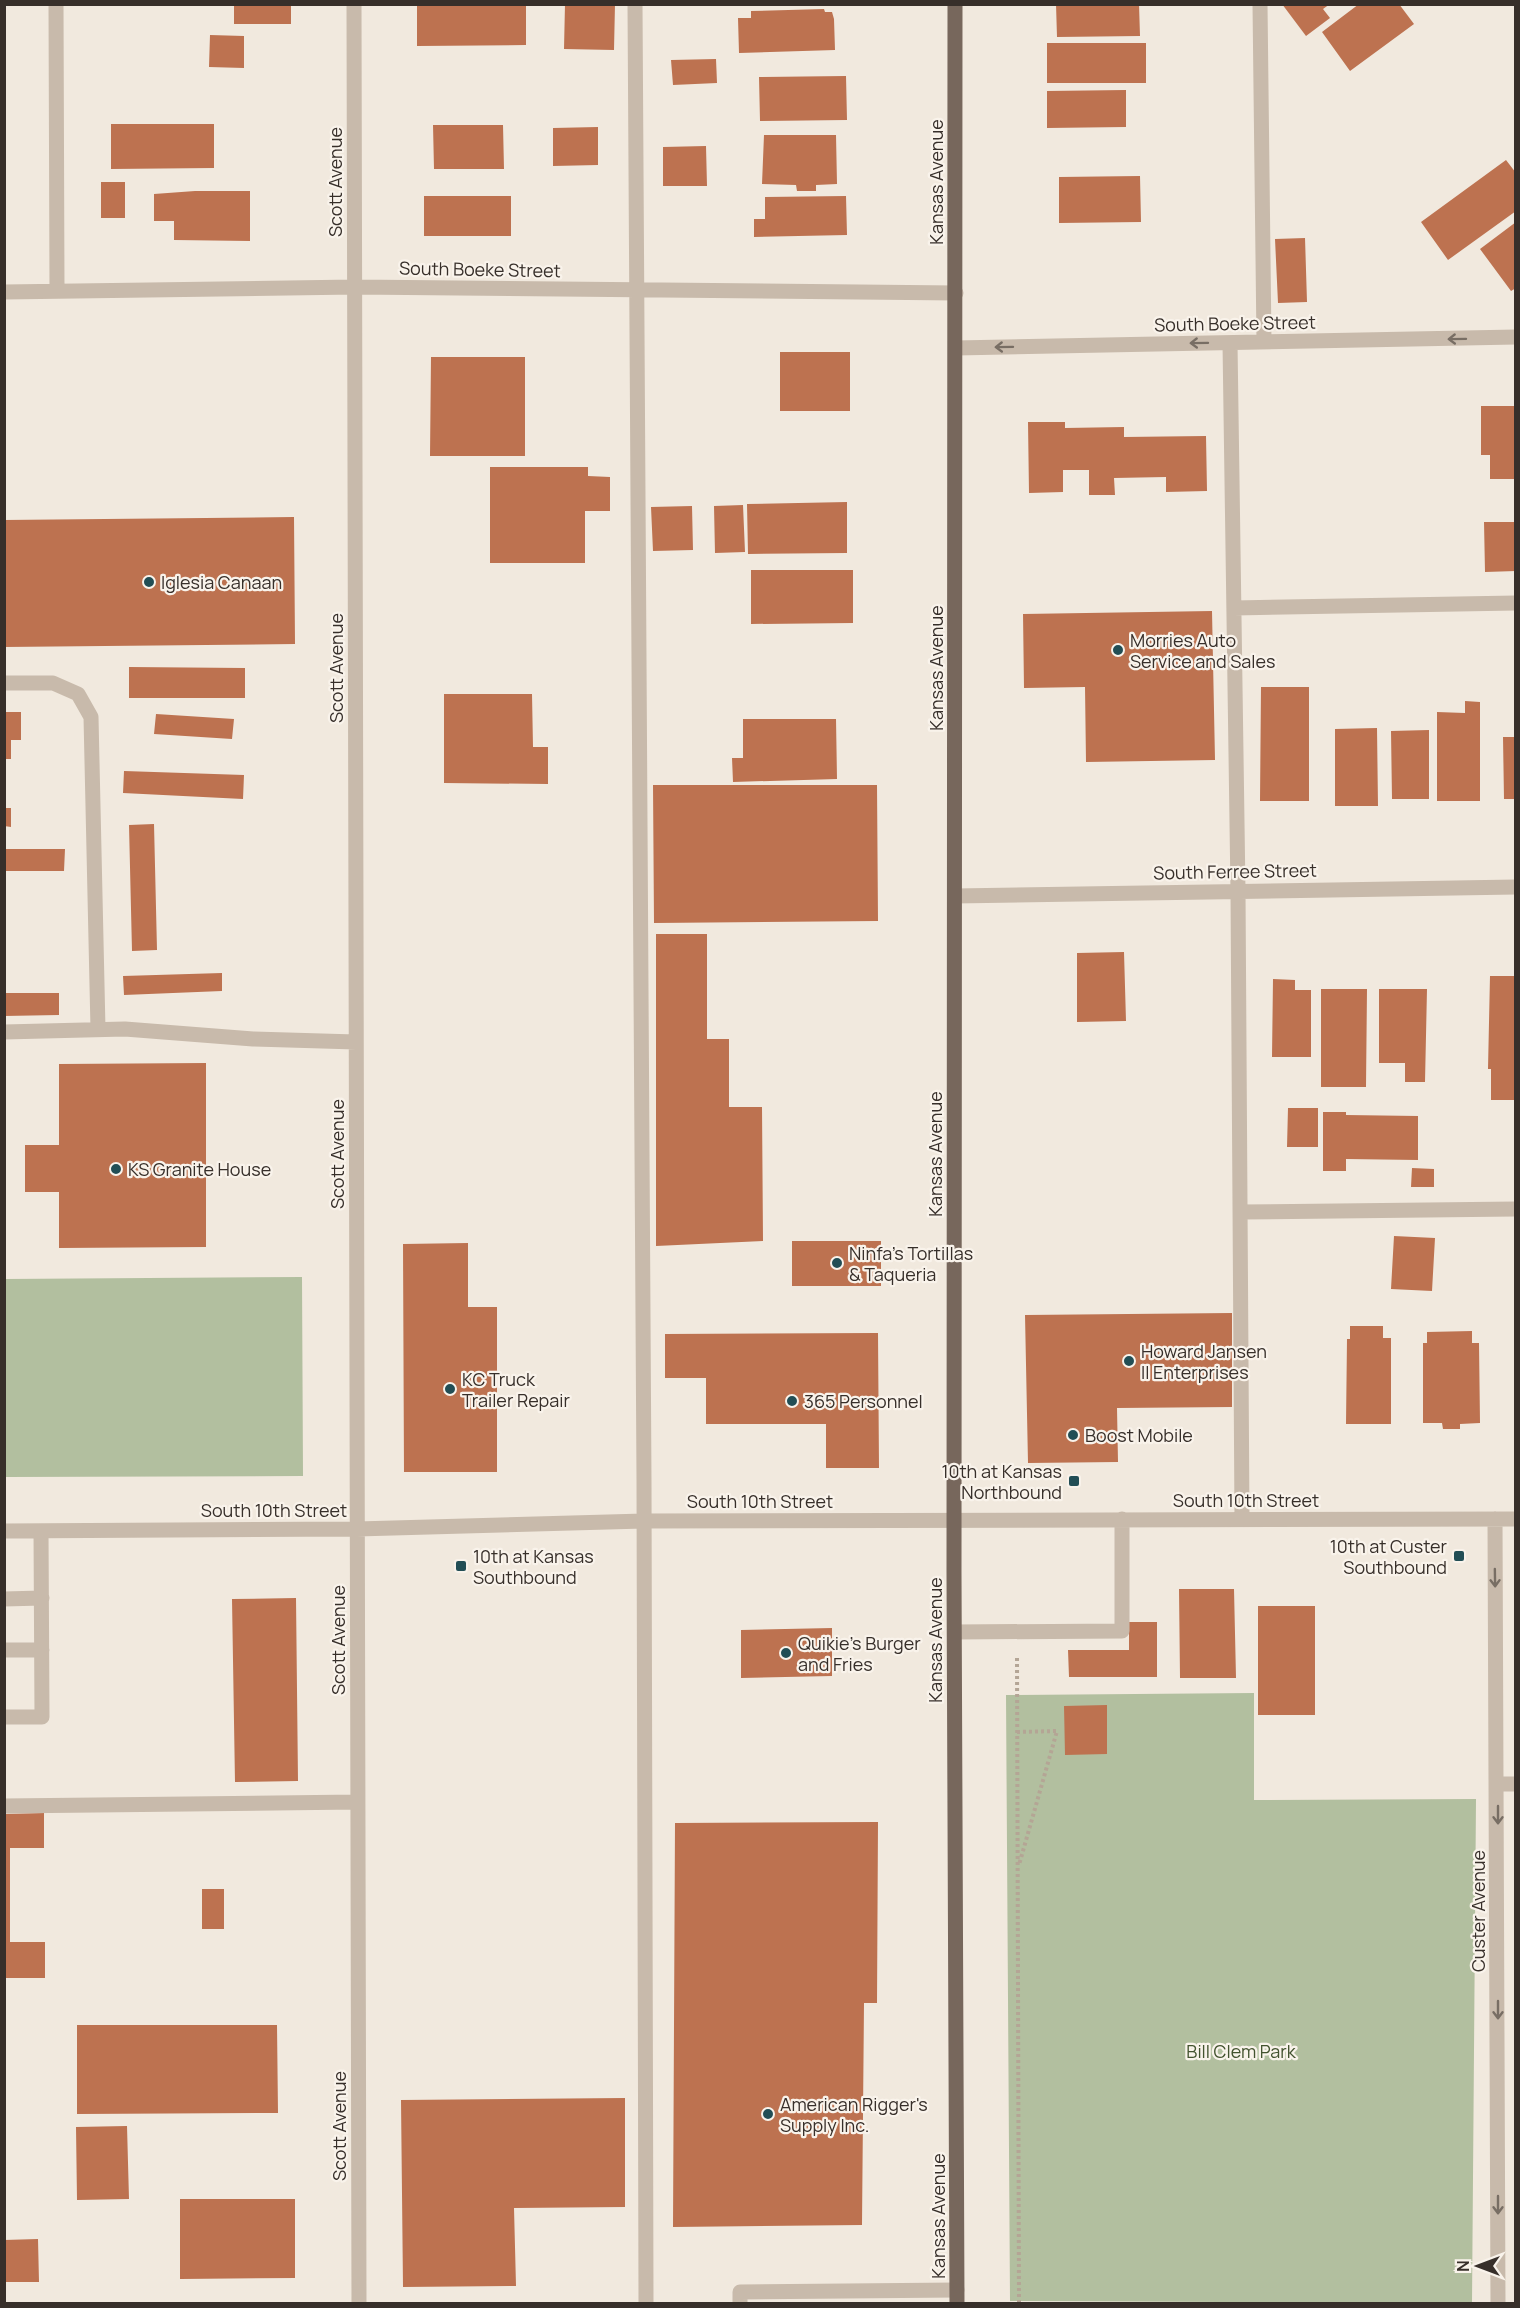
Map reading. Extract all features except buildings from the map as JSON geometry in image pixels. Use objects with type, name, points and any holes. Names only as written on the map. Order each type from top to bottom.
[{"type":"main road","name":"Kansas Avenue","points":[[955,4],[954,1520],[957,2297]]},
{"type":"street","points":[[57,4],[57,291]]},
{"type":"street","name":"Scott Avenue","points":[[354,4],[359,2304]]},
{"type":"street","points":[[635,4],[646,2304]]},
{"type":"street","points":[[1260,4],[1263,342]]},
{"type":"street","name":"South Boeke Street","points":[[4,292],[355,287],[956,293]]},
{"type":"street","name":"South Boeke Street","points":[[956,348],[1515,337]]},
{"type":"street","points":[[1230,343],[1238,891],[1242,1519]]},
{"type":"street","points":[[1234,608],[1515,603]]},
{"type":"street","points":[[4,683],[53,683],[78,694],[91,717],[98,1029]]},
{"type":"street","name":"South Ferree Street","points":[[956,896],[1515,886]]},
{"type":"street","points":[[4,1032],[125,1029],[253,1039],[356,1042]]},
{"type":"street","points":[[1240,1212],[1515,1209]]},
{"type":"street","points":[[955,1632],[1122,1631],[1122,1519]]},
{"type":"street","name":"Custer Avenue","points":[[1495,1519],[1498,1784],[1498,2304]]},
{"type":"street","name":"South 10th Street","points":[[4,1532],[357,1529],[644,1521],[1515,1519]]},
{"type":"street","points":[[4,1717],[42,1717],[41,1531]]},
{"type":"street","points":[[4,1599],[42,1598]]},
{"type":"street","points":[[4,1650],[42,1650]]},
{"type":"street","points":[[1498,1784],[1515,1784]]},
{"type":"street","points":[[4,1806],[357,1802]]},
{"type":"street","points":[[740,2304],[740,2292],[957,2297]]},
{"type":"path","points":[[1017,1633],[1019,2304]]},
{"type":"path","points":[[1017,1732],[1057,1731],[1017,1872]]},
{"type":"green space","points":[[302,1277],[303,1476],[5,1477],[5,1279]]},
{"type":"green space","name":"Bill Clem Park","points":[[1254,1693],[1254,1800],[1476,1799],[1472,2303],[1010,2301],[1006,1695]]},
{"type":"place","name":"Iglesia Canaan","points":[[149,582]]},
{"type":"place","name":"Morries Auto Service and Sales","points":[[1118,650]]},
{"type":"place","name":"KS Granite House","points":[[116,1169]]},
{"type":"place","name":"Ninfa's Tortillas & Taqueria","points":[[837,1263]]},
{"type":"place","name":"Howard Jansen II Enterprises","points":[[1129,1361]]},
{"type":"place","name":"KC Truck Trailer Repair","points":[[450,1389]]},
{"type":"place","name":"365 Personnel","points":[[792,1401]]},
{"type":"place","name":"Boost Mobile","points":[[1073,1435]]},
{"type":"place","name":"10th at Kansas Northbound","points":[[1074,1481]]},
{"type":"place","name":"10th at Custer Southbound","points":[[1459,1556]]},
{"type":"place","name":"10th at Kansas Southbound","points":[[461,1566]]},
{"type":"place","name":"Quikie's Burger and Fries","points":[[786,1653]]},
{"type":"place","name":"American Rigger's Supply Inc.","points":[[768,2114]]}]
